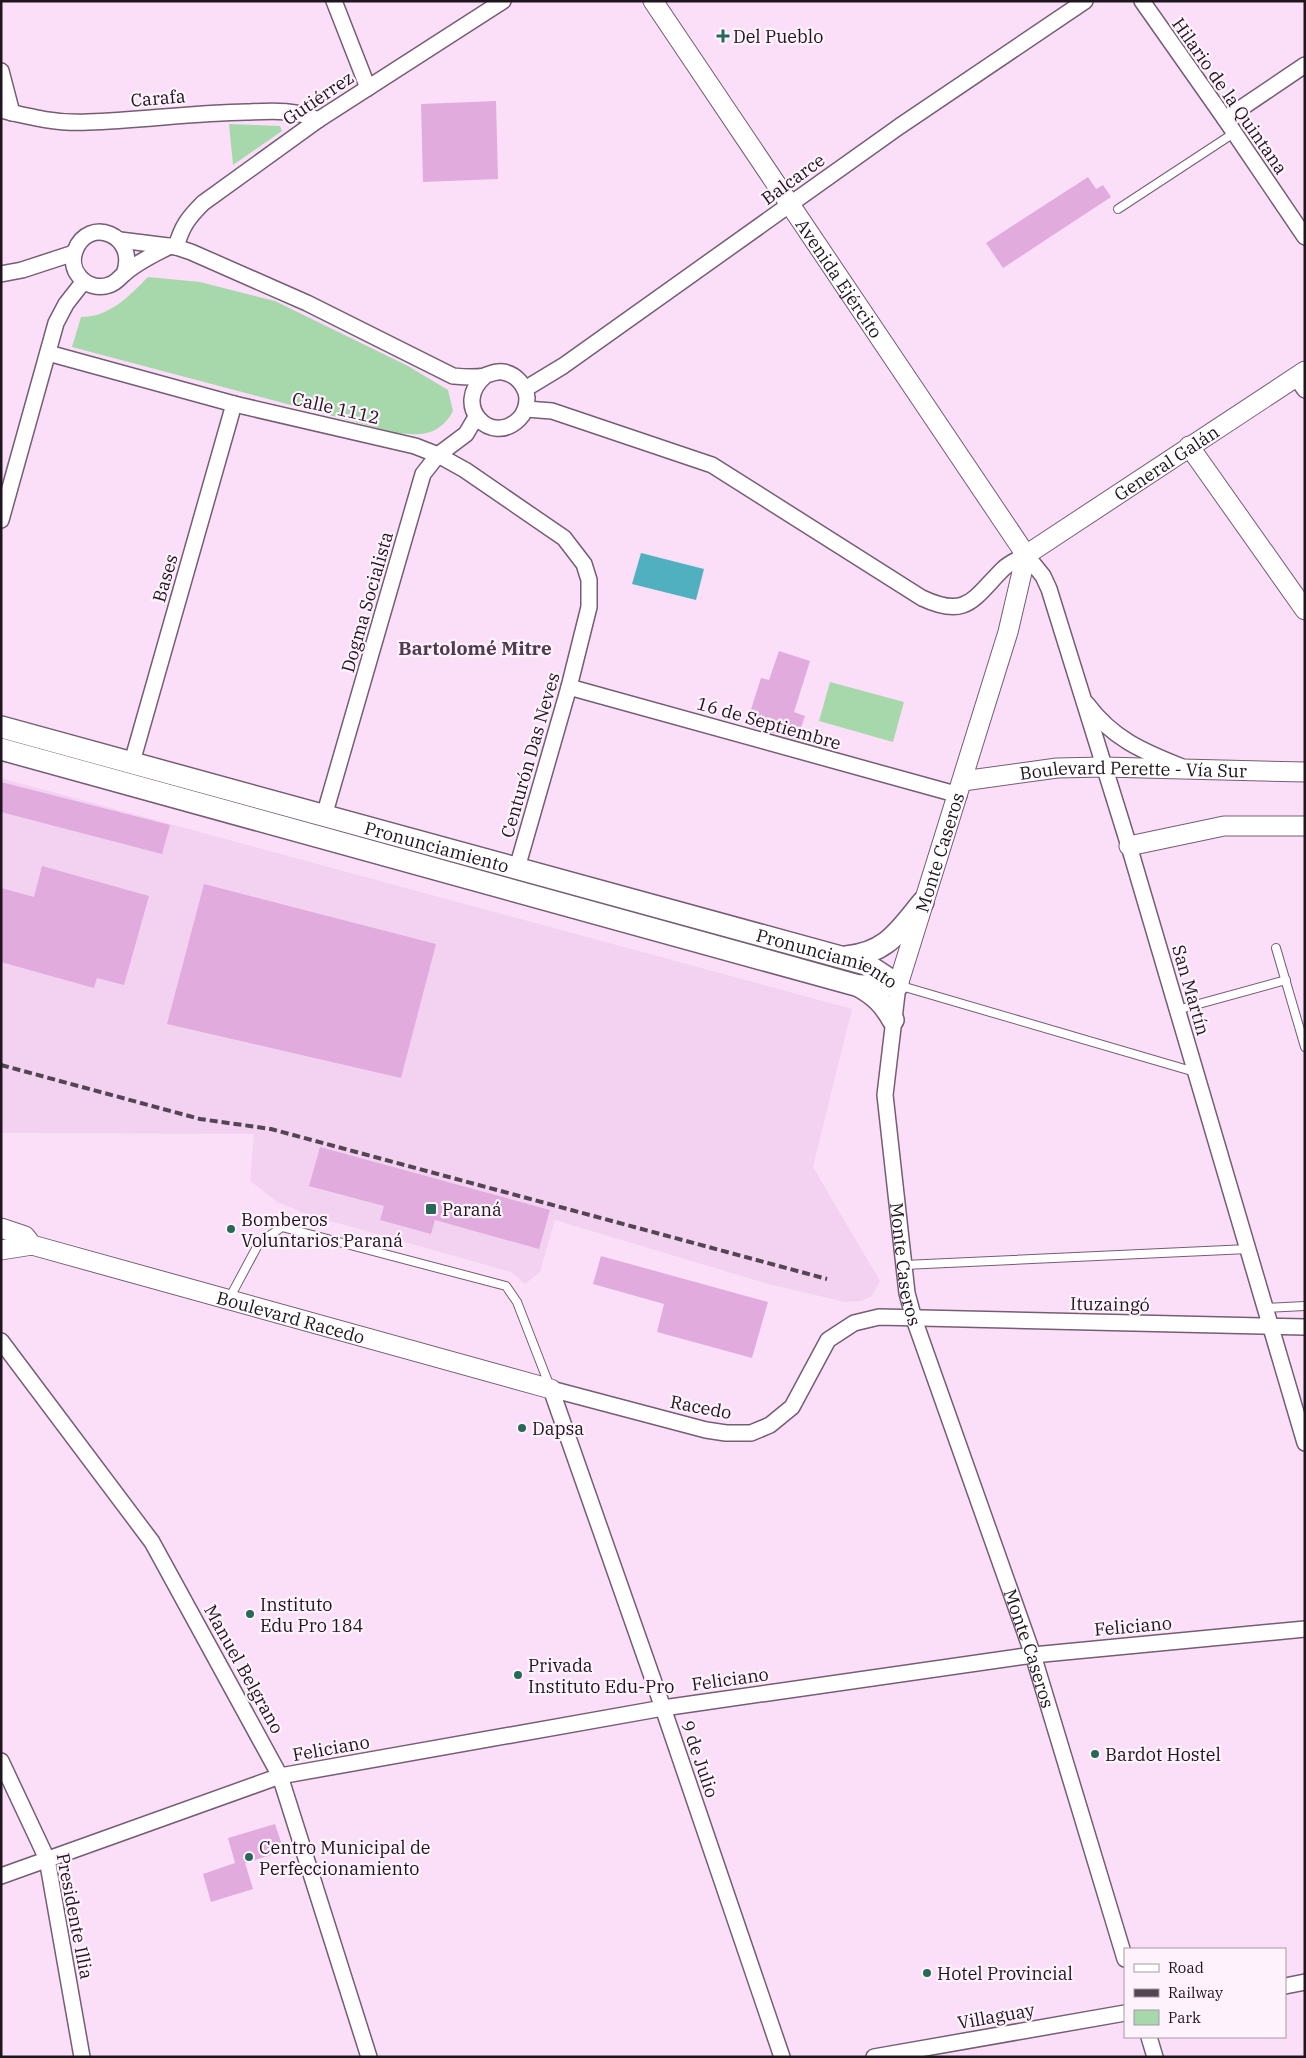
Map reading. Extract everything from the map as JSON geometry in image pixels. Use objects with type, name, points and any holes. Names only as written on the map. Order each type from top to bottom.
[{"type":"main road","name":"Pronunciamiento","points":[[1,727],[866,964],[898,985]]},
{"type":"main road","name":"Pronunciamiento","points":[[1,749],[859,986],[898,985]]},
{"type":"main road","points":[[844,958],[862,956],[879,949],[899,931],[923,902]]},
{"type":"main road","points":[[859,986],[873,994],[885,1005],[893,1020]]},
{"type":"street","points":[[334,1],[368,88]]},
{"type":"street","name":"Gutiérrez","points":[[173,247],[190,216],[203,203],[318,120],[503,1]]},
{"type":"street","name":"Avenida Ejército","points":[[653,1],[1026,555]]},
{"type":"street","name":"Balcarce","points":[[525,389],[563,366],[900,126],[1084,1]]},
{"type":"street","name":"Hilario de la Quintana","points":[[1142,1],[1305,237]]},
{"type":"street","points":[[1225,119],[1305,65]]},
{"type":"street","points":[[1,71],[7,112]]},
{"type":"street","name":"Carafa","points":[[7,112],[64,122],[207,113],[294,111],[318,120]]},
{"type":"street","points":[[173,247],[124,274],[110,285],[92,286],[84,282],[75,269],[74,253],[83,238],[91,234],[109,233],[120,240],[173,247],[307,303],[454,376],[465,378],[485,376]]},
{"type":"street","points":[[120,240],[128,256],[124,274]]},
{"type":"street","points":[[1,274],[22,270],[74,253]]},
{"type":"street","points":[[1,520],[56,323],[66,304],[84,282]]},
{"type":"street","name":"Calle 1112","points":[[48,353],[234,404],[415,446],[438,455],[465,470],[564,538],[584,564]]},
{"type":"street","points":[[494,372],[512,375],[520,381],[525,389],[527,396],[526,409],[515,423],[499,428],[490,427],[476,417],[472,409],[471,400],[477,382],[494,372]]},
{"type":"street","name":"General Galán","points":[[1026,555],[1188,446],[1302,380]]},
{"type":"street","name":"Bases","points":[[132,762],[234,404]]},
{"type":"street","points":[[526,409],[552,411],[696,458],[712,466],[922,598],[943,607],[954,608],[967,603],[979,595],[1004,568],[1026,555]]},
{"type":"street","name":"Dogma Socialista","points":[[324,816],[423,474],[438,455],[466,434],[476,417]]},
{"type":"street","points":[[1188,446],[1305,610]]},
{"type":"street","name":"San Martín","points":[[1026,555],[1043,576],[1049,589],[1129,846],[1305,1443]]},
{"type":"street","name":"Monte Caseros","points":[[1026,555],[1008,632],[961,788],[898,985],[885,1095],[904,1265],[914,1318],[1033,1654],[1124,1956]]},
{"type":"street","name":"Centurón Das Neves","points":[[517,868],[569,687],[589,607],[589,580],[584,564]]},
{"type":"street","name":"16 de Septiembre","points":[[569,687],[961,788]]},
{"type":"street","points":[[1082,697],[1095,715],[1110,730],[1145,752],[1186,769]]},
{"type":"street","name":"Boulevard Perette - Vía Sur","points":[[961,788],[1057,768],[1103,766],[1305,772]]},
{"type":"street","points":[[1129,846],[1224,826],[1305,826]]},
{"type":"street","name":"Boulevard Racedo","points":[[1,1228],[25,1236],[32,1245]]},
{"type":"street","name":"Boulevard Racedo","points":[[1,1250],[32,1245],[551,1389]]},
{"type":"street","name":"Racedo","points":[[551,1389],[706,1430],[726,1433],[751,1432],[770,1425],[792,1407],[828,1340],[854,1323],[879,1317],[914,1318]]},
{"type":"street","name":"Ituzaingó","points":[[914,1318],[1305,1327]]},
{"type":"street","name":"Manuel Belgrano","points":[[1,1341],[152,1542],[280,1776],[368,2057]]},
{"type":"street","name":"9 de Julio","points":[[551,1389],[663,1708],[782,2057]]},
{"type":"street","name":"Feliciano","points":[[1,1876],[280,1776],[663,1708],[1033,1654],[1305,1629]]},
{"type":"street","name":"Presidente Illia","points":[[1,1761],[47,1859],[82,2057]]},
{"type":"street","points":[[1286,1986],[1305,1982]]},
{"type":"street","name":"Villaguay","points":[[874,2057],[1124,2013]]},
{"type":"street","points":[[1149,2038],[1155,2057]]},
{"type":"lane","points":[[1118,209],[1234,133]]},
{"type":"lane","points":[[1276,948],[1305,1046]]},
{"type":"lane","points":[[1177,1010],[1286,980]]},
{"type":"lane","points":[[898,985],[1195,1072]]},
{"type":"lane","points":[[228,1299],[259,1243],[282,1227],[506,1286],[516,1302],[551,1389]]},
{"type":"lane","points":[[904,1265],[1248,1250]]},
{"type":"lane","points":[[1265,1308],[1305,1306]]},
{"type":"shaded area","points":[[1,778],[852,1009],[813,1167],[880,1281],[872,1296],[861,1301],[845,1302],[768,1284],[555,1220],[540,1272],[525,1284],[511,1272],[309,1215],[277,1202],[250,1181],[254,1134],[1,1133]]},
{"type":"green space","points":[[229,124],[280,126],[282,131],[233,165]]},
{"type":"green space","points":[[148,277],[200,282],[275,301],[408,366],[448,390],[453,411],[442,425],[430,432],[422,434],[397,433],[72,347],[81,317],[91,316],[110,309],[126,298]]},
{"type":"green space","points":[[830,682],[904,702],[893,742],[819,721]]},
{"type":"water","points":[[641,553],[704,569],[696,600],[632,584]]},
{"type":"building","points":[[496,101],[498,179],[423,182],[421,104]]},
{"type":"building","points":[[1088,177],[1096,189],[1103,185],[1111,197],[1003,268],[986,243]]},
{"type":"building","points":[[779,651],[810,661],[794,712],[805,716],[797,740],[746,725],[761,678],[769,680]]},
{"type":"building","points":[[1,782],[170,825],[162,854],[1,812]]},
{"type":"building","points":[[42,866],[149,896],[124,985],[97,978],[94,988],[1,962],[1,888],[34,897]]},
{"type":"building","points":[[204,884],[436,944],[401,1078],[167,1024]]},
{"type":"building","points":[[320,1147],[550,1210],[539,1249],[435,1220],[431,1234],[380,1220],[384,1206],[309,1186]]},
{"type":"building","points":[[601,1256],[768,1302],[752,1358],[657,1332],[664,1304],[593,1284]]},
{"type":"building","name":"Centro Municipal de Perfeccionamiento","points":[[275,1824],[284,1851],[245,1863],[253,1889],[211,1902],[203,1874],[235,1863],[228,1838]]},
{"type":"railway","points":[[1,1065],[200,1119],[271,1129],[827,1279]]},
{"type":"place","name":"Del Pueblo","points":[[723,36]]},
{"type":"place","name":"Paraná","points":[[431,1209]]},
{"type":"place","name":"Bomberos Voluntarios Paraná","points":[[231,1229]]},
{"type":"place","name":"Dapsa","points":[[522,1428]]},
{"type":"place","name":"Instituto Edu Pro 184","points":[[250,1614]]},
{"type":"place","name":"Privada Instituto Edu-Pro","points":[[518,1675]]},
{"type":"place","name":"Bardot Hostel","points":[[1095,1754]]},
{"type":"place","name":"Centro Municipal de Perfeccionamiento","points":[[249,1857]]},
{"type":"place","name":"Hotel Provincial","points":[[927,1973]]},
{"type":"district","name":"Bartolomé Mitre","points":[[475,648]]}]
